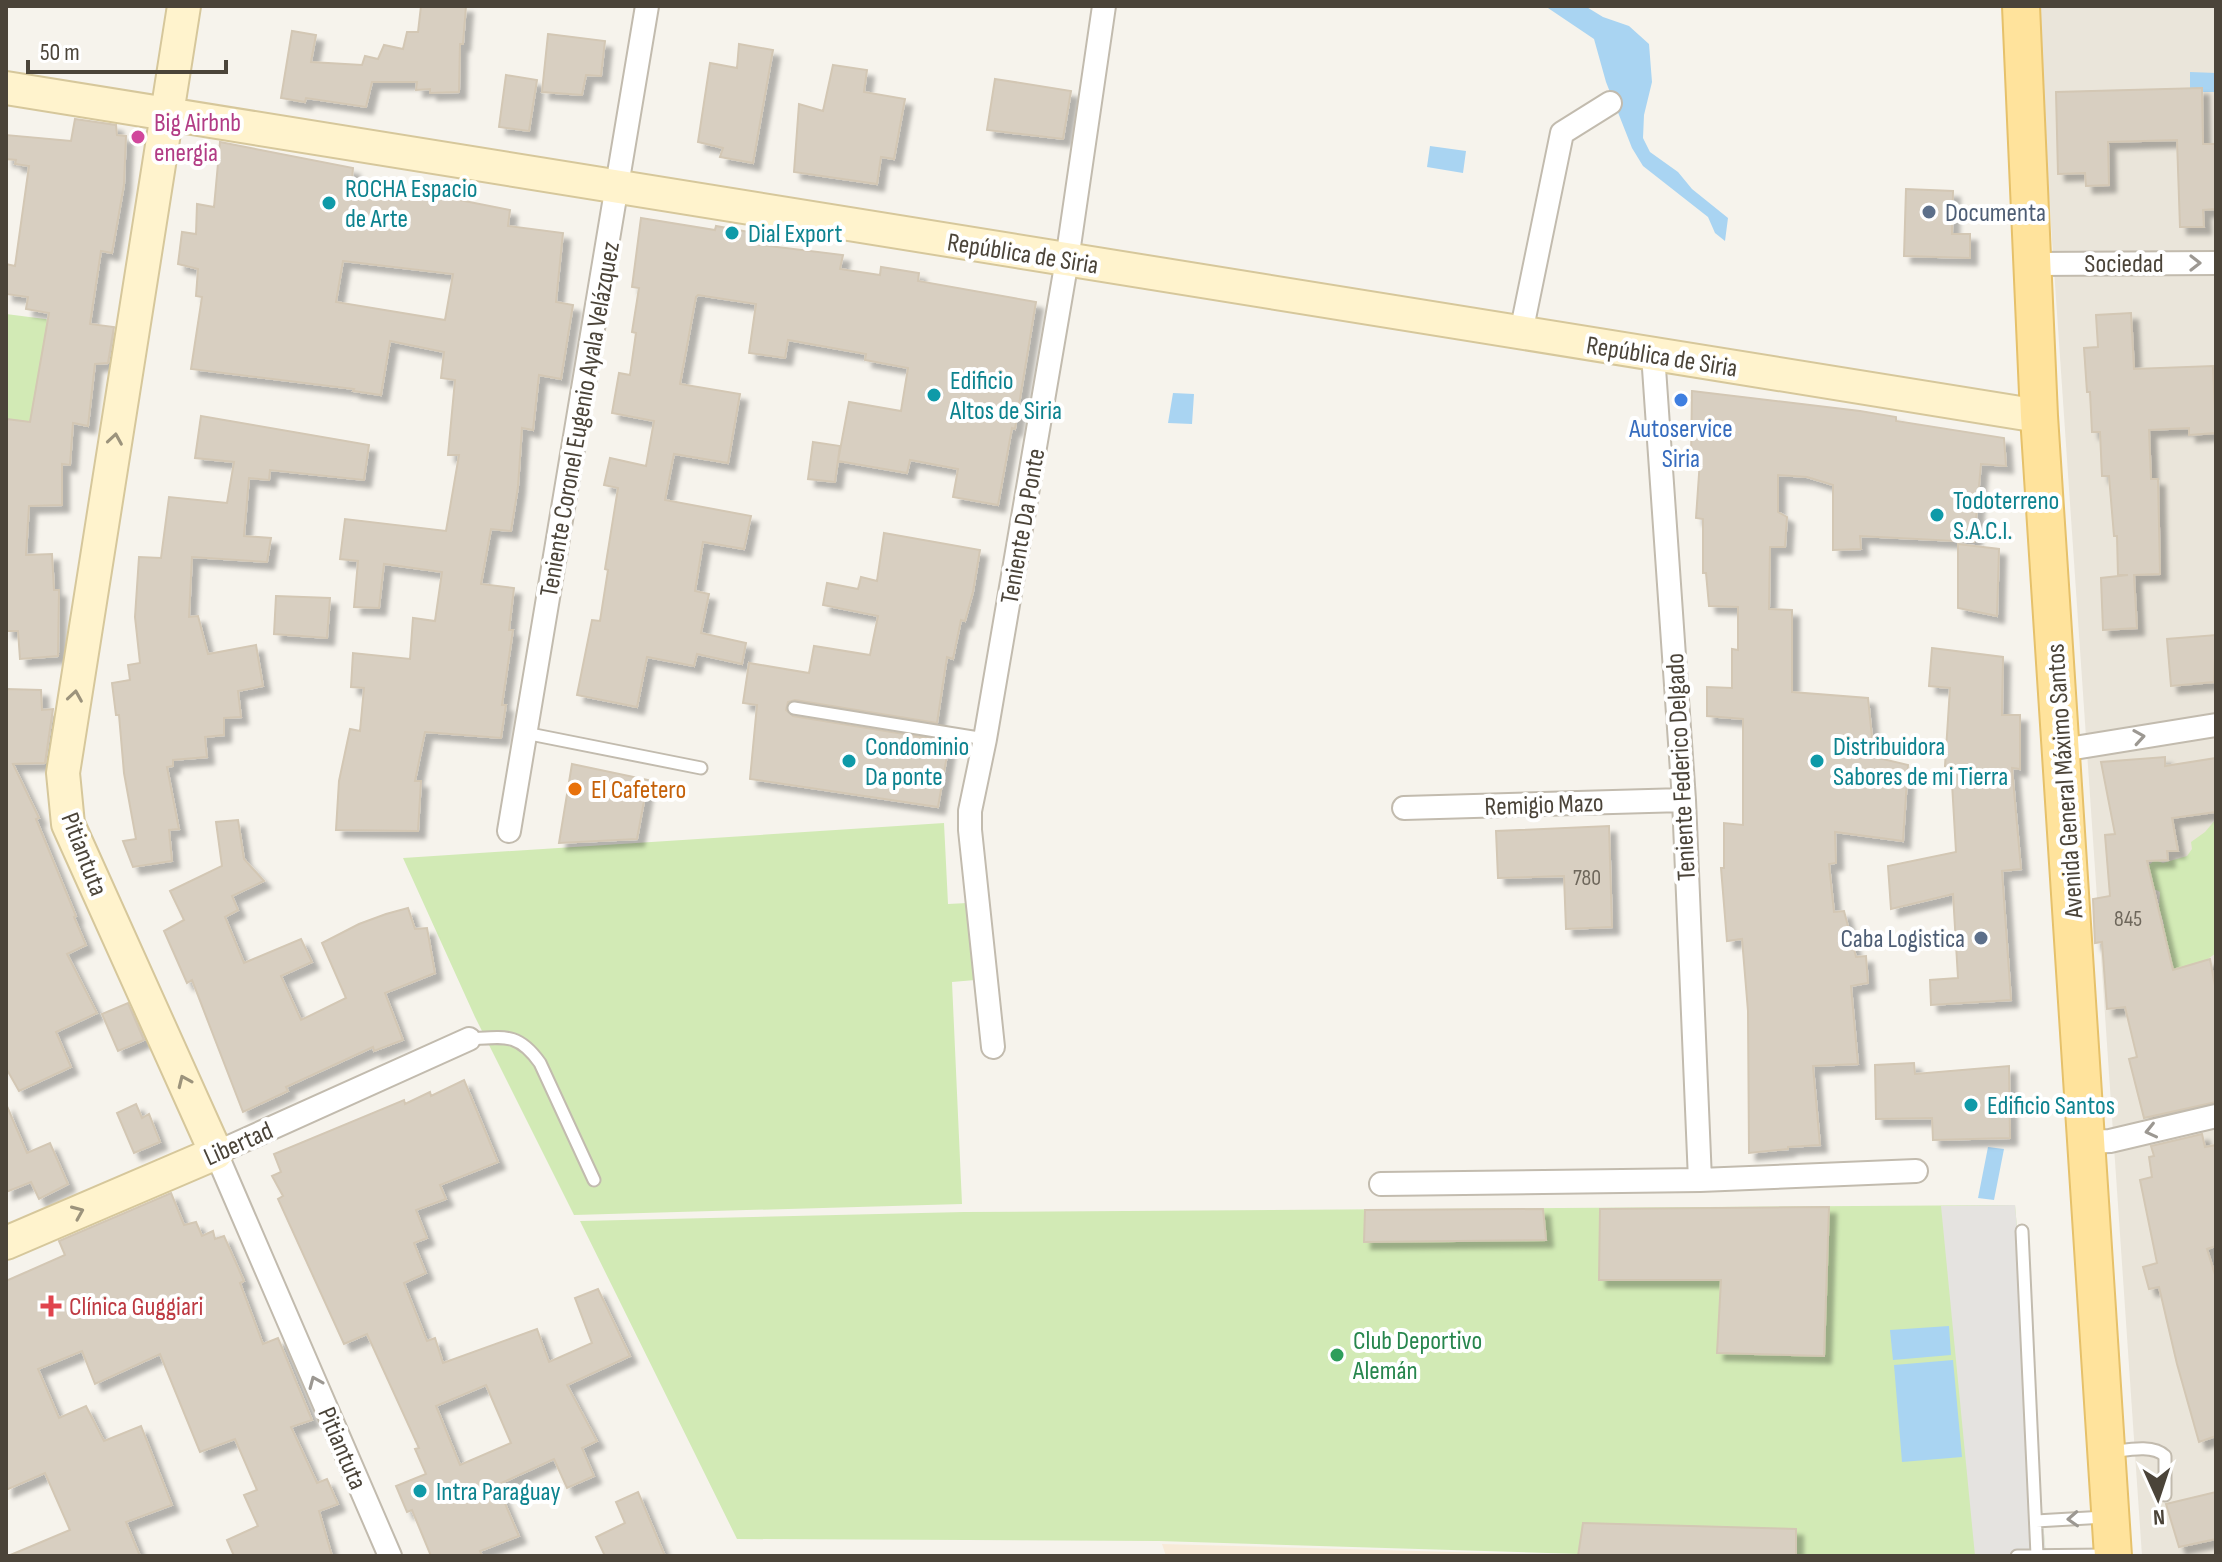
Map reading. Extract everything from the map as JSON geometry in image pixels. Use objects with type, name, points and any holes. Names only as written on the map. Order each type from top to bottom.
[{"type":"main road","name":"Avenida General Máximo Santos","points":[[2021,6],[2039,416],[2113,1555]]},
{"type":"street","name":"Pitiantuta","points":[[184,6],[63,782],[68,824],[216,1153],[390,1556]]},
{"type":"street","name":"Teniente Coronel Eugenio Ayala Velázquez","points":[[509,831],[647,6]]},
{"type":"street","name":"Teniente Da Ponte","points":[[993,1047],[970,811],[1067,260],[1104,6]]},
{"type":"street","name":"República de Siria","points":[[6,88],[2039,416]]},
{"type":"street","points":[[1521,333],[1562,133],[1610,103]]},
{"type":"street","name":"Sociedad","points":[[2033,264],[2216,263]]},
{"type":"street","name":"Teniente Federico Delgado","points":[[1653,354],[1684,800],[1700,1180]]},
{"type":"street","points":[[2062,750],[2216,725]]},
{"type":"street","name":"Remigio Mazo","points":[[1404,808],[1684,800]]},
{"type":"street","name":"Libertad","points":[[6,1243],[469,1039]]},
{"type":"street","points":[[2086,1142],[2110,1141],[2216,1116]]},
{"type":"street","points":[[1381,1184],[1700,1180],[1916,1171]]},
{"type":"lane","points":[[794,708],[985,739]]},
{"type":"lane","points":[[525,733],[701,768]]},
{"type":"lane","points":[[469,1039],[508,1037],[529,1047],[540,1063],[594,1180]]},
{"type":"lane","points":[[2022,1231],[2037,1555]]},
{"type":"lane","points":[[2106,1452],[2162,1451],[2165,1456],[2165,1495]]},
{"type":"lane","points":[[2036,1521],[2110,1517]]},
{"type":"lane","points":[[2017,1556],[2113,1555]]},
{"type":"shaded area","points":[[2036,6],[2216,6],[2216,1556],[2142,1556]]},
{"type":"shaded area","points":[[2015,1205],[2046,1556],[1975,1556],[1941,1206]]},
{"type":"shaded area","points":[[1162,1544],[1595,1556],[1166,1556]]},
{"type":"green space","points":[[6,314],[84,324],[69,435],[6,426]]},
{"type":"green space","points":[[2216,819],[2216,953],[2178,981],[2131,953],[2159,933],[2164,924],[2159,909],[2160,892],[2147,885],[2144,869],[2155,860],[2163,863],[2187,856],[2192,849],[2191,842]]},
{"type":"green space","points":[[944,823],[948,904],[967,903],[975,980],[952,982],[962,1204],[574,1215],[475,1017],[403,858]]},
{"type":"green space","name":"Club Deportivo Alemán","points":[[2015,1205],[2046,1556],[1644,1556],[1159,1541],[737,1539],[580,1221],[964,1212]]},
{"type":"water","points":[[1545,6],[1585,6],[1603,17],[1629,26],[1649,44],[1652,82],[1644,115],[1643,138],[1650,152],[1678,172],[1692,189],[1728,218],[1725,241],[1715,233],[1708,217],[1643,166],[1632,148],[1606,82],[1594,39]]},
{"type":"water","points":[[2190,72],[2216,73],[2216,92],[2190,92]]},
{"type":"water","points":[[1430,146],[1466,151],[1463,173],[1427,167]]},
{"type":"water","points":[[1173,393],[1194,394],[1192,424],[1168,423]]},
{"type":"water","points":[[1988,1147],[2004,1149],[1994,1200],[1978,1198]]},
{"type":"water","points":[[1949,1326],[1951,1355],[1893,1360],[1890,1330]]},
{"type":"water","points":[[1953,1360],[1962,1457],[1902,1462],[1894,1365]]},
{"type":"building","points":[[421,6],[466,6],[463,44],[460,44],[459,92],[416,90],[417,82],[372,82],[366,107],[306,98],[305,102],[281,98],[292,31],[316,35],[311,62],[362,65],[365,56],[378,59],[384,45],[403,49],[407,32],[418,32]]},
{"type":"building","points":[[548,34],[605,41],[601,76],[586,75],[582,95],[542,92]]},
{"type":"building","points":[[739,44],[773,50],[753,163],[720,157],[723,148],[698,142],[710,63],[737,68]]},
{"type":"building","points":[[833,65],[867,70],[864,92],[905,99],[894,159],[881,157],[877,184],[794,172],[799,104],[823,111]]},
{"type":"building","points":[[506,75],[537,80],[529,131],[499,127]]},
{"type":"building","points":[[995,79],[1071,91],[1063,139],[987,130]]},
{"type":"building","points":[[2202,88],[2203,144],[2216,144],[2216,209],[2203,210],[2204,227],[2180,227],[2177,140],[2108,142],[2109,185],[2086,186],[2085,173],[2058,174],[2056,92]]},
{"type":"building","points":[[75,119],[116,125],[117,135],[126,136],[124,185],[112,253],[101,251],[90,324],[114,327],[108,363],[95,364],[88,426],[73,423],[70,465],[62,464],[62,505],[29,506],[26,555],[52,554],[54,590],[59,590],[58,656],[20,659],[18,631],[6,631],[6,419],[30,422],[49,313],[26,309],[28,297],[6,294],[6,264],[15,266],[29,166],[6,159],[6,135],[71,141]]},
{"type":"building","points":[[220,142],[353,168],[351,189],[429,194],[510,210],[508,226],[563,233],[556,302],[573,305],[561,379],[539,375],[533,430],[522,428],[511,531],[491,529],[481,584],[514,588],[509,630],[513,630],[502,705],[506,705],[501,738],[425,732],[415,781],[421,781],[418,831],[336,830],[339,781],[350,729],[360,731],[364,688],[351,687],[353,653],[410,659],[413,618],[435,621],[442,572],[384,564],[379,608],[354,607],[358,561],[340,559],[345,519],[446,531],[459,455],[448,455],[455,380],[441,378],[444,352],[390,341],[381,395],[191,369],[202,297],[196,296],[198,269],[178,264],[182,232],[196,234],[197,204],[214,207]],"holes":[[[343,261],[453,274],[445,320],[336,302]]]},
{"type":"building","name":"Documenta","points":[[1906,189],[1953,191],[1952,234],[1970,234],[1970,258],[1904,256]]},
{"type":"building","points":[[641,218],[749,232],[748,241],[761,245],[843,255],[840,269],[880,275],[881,267],[919,273],[918,281],[1036,302],[1015,429],[1012,428],[998,505],[953,497],[958,469],[910,460],[907,473],[838,461],[849,402],[901,411],[908,368],[865,360],[866,354],[788,340],[785,358],[749,353],[756,304],[696,297],[680,384],[740,394],[728,463],[674,454],[665,500],[751,516],[744,549],[703,542],[695,591],[709,594],[701,633],[746,643],[742,664],[697,654],[694,666],[647,657],[637,707],[577,695],[592,620],[600,621],[608,570],[605,569],[618,488],[604,485],[610,458],[646,466],[654,421],[612,413],[619,373],[630,375],[636,333],[632,332],[639,288],[632,287]]},
{"type":"building","points":[[2131,313],[2134,369],[2213,366],[2216,433],[2189,435],[2189,428],[2149,430],[2151,479],[2158,479],[2160,574],[2134,575],[2137,628],[2103,630],[2101,578],[2128,575],[2118,575],[2117,536],[2114,536],[2109,476],[2102,476],[2100,432],[2092,432],[2084,348],[2098,347],[2096,315]]},
{"type":"building","points":[[1692,391],[1860,411],[1896,417],[1896,421],[2004,438],[2006,466],[1981,464],[1974,542],[1860,536],[1861,549],[1833,550],[1833,485],[1807,477],[1778,475],[1778,512],[1787,517],[1785,547],[1770,547],[1769,609],[1792,610],[1792,692],[1868,698],[1874,757],[1908,765],[1903,841],[1835,832],[1836,863],[1829,864],[1834,912],[1844,911],[1856,957],[1866,956],[1868,983],[1851,986],[1858,1064],[1813,1066],[1820,1145],[1749,1153],[1748,1011],[1742,939],[1727,941],[1721,868],[1724,868],[1724,823],[1743,825],[1743,719],[1707,716],[1707,687],[1732,688],[1732,649],[1738,650],[1738,607],[1709,606],[1706,573],[1703,573],[1703,519],[1696,518],[1700,460],[1691,459]]},
{"type":"building","points":[[201,416],[369,445],[364,480],[270,470],[269,480],[249,478],[244,536],[271,538],[267,562],[192,557],[189,617],[198,616],[208,654],[256,645],[263,686],[238,691],[241,717],[224,718],[224,735],[205,737],[207,757],[173,760],[173,766],[167,767],[179,829],[169,830],[172,861],[133,867],[123,841],[136,839],[112,683],[130,680],[128,665],[140,663],[135,617],[139,557],[161,558],[169,497],[227,503],[234,462],[195,458]]},
{"type":"building","points":[[813,442],[840,446],[835,482],[808,479]]},
{"type":"building","points":[[884,533],[980,550],[965,621],[961,620],[953,659],[947,657],[937,723],[795,700],[788,702],[786,710],[793,716],[935,739],[934,742],[949,744],[938,807],[750,779],[757,705],[743,703],[749,663],[809,673],[814,646],[870,655],[878,616],[823,605],[827,583],[858,589],[861,577],[877,581]]},
{"type":"building","points":[[1958,544],[1999,549],[1997,616],[1958,608]]},
{"type":"building","points":[[276,596],[330,598],[327,638],[274,634]]},
{"type":"building","points":[[2216,635],[2214,682],[2171,686],[2167,639]]},
{"type":"building","points":[[1932,648],[2003,657],[2002,715],[2020,715],[2020,769],[2012,768],[2021,869],[2002,871],[2011,1000],[1931,1005],[1930,980],[1958,978],[1953,894],[1891,909],[1888,866],[1956,852],[1951,766],[1945,766],[1950,688],[1929,686]]},
{"type":"building","points":[[6,689],[41,690],[42,710],[53,709],[45,763],[13,764],[39,818],[36,819],[86,945],[67,954],[97,1013],[56,1032],[71,1067],[19,1091],[6,1068]]},
{"type":"building","points":[[2165,757],[2165,766],[2216,758],[2216,812],[2172,818],[2178,851],[2167,851],[2168,860],[2147,861],[2173,970],[2210,959],[2216,991],[2216,1102],[2144,1118],[2129,1059],[2137,1057],[2125,1007],[2107,1009],[2102,942],[2095,943],[2093,899],[2110,896],[2105,835],[2115,834],[2101,762]]},
{"type":"building","points":[[572,764],[648,780],[637,839],[559,843]]},
{"type":"building","points":[[238,820],[244,859],[264,881],[232,896],[238,910],[225,917],[244,963],[301,939],[312,962],[281,976],[301,1020],[346,998],[322,943],[386,914],[408,908],[415,929],[427,928],[435,973],[385,993],[403,1040],[374,1051],[373,1047],[286,1087],[288,1091],[243,1112],[192,980],[187,983],[164,931],[184,920],[170,891],[222,866],[216,822]]},
{"type":"building","points":[[1609,826],[1612,927],[1566,929],[1564,876],[1498,878],[1496,831]]},
{"type":"building","points":[[128,1003],[144,1040],[118,1051],[102,1014]]},
{"type":"building","name":"Edificio Santos","points":[[1914,1063],[1915,1074],[2009,1066],[2010,1138],[1933,1140],[1932,1118],[1876,1119],[1875,1065]]},
{"type":"building","points":[[464,1080],[498,1162],[440,1185],[446,1199],[416,1210],[427,1238],[414,1243],[426,1273],[404,1283],[427,1341],[435,1338],[443,1363],[537,1329],[549,1362],[592,1343],[575,1298],[598,1289],[630,1356],[567,1385],[597,1441],[582,1448],[594,1476],[567,1488],[554,1459],[497,1485],[519,1536],[480,1551],[482,1556],[431,1556],[412,1510],[407,1512],[396,1486],[426,1474],[415,1449],[419,1448],[367,1334],[344,1344],[278,1199],[283,1196],[272,1176],[281,1172],[274,1154],[404,1100],[405,1104],[430,1092],[431,1096]],"holes":[[[486,1385],[511,1443],[460,1465],[436,1406]]]},
{"type":"building","points":[[6,1104],[27,1153],[50,1143],[68,1184],[39,1199],[31,1182],[6,1192]]},
{"type":"building","points":[[136,1104],[142,1118],[149,1114],[160,1142],[134,1153],[117,1113]]},
{"type":"building","points":[[2202,1134],[2205,1147],[2216,1145],[2216,1246],[2207,1249],[2216,1278],[2216,1436],[2199,1442],[2159,1287],[2149,1289],[2143,1267],[2157,1263],[2140,1180],[2152,1177],[2149,1157],[2154,1156],[2151,1146]]},
{"type":"building","points":[[171,1193],[184,1225],[196,1222],[202,1236],[213,1231],[215,1239],[224,1236],[244,1281],[240,1283],[263,1344],[278,1338],[312,1420],[291,1427],[317,1483],[327,1479],[338,1504],[319,1511],[332,1556],[234,1556],[227,1540],[258,1526],[244,1495],[257,1490],[235,1439],[200,1452],[160,1354],[95,1384],[82,1351],[38,1369],[59,1418],[86,1406],[104,1441],[141,1426],[172,1505],[126,1522],[140,1556],[8,1556],[70,1530],[45,1473],[6,1490],[6,1281],[65,1255],[59,1241]]},
{"type":"building","points":[[1829,1207],[1824,1356],[1717,1353],[1721,1280],[1599,1280],[1600,1209]]},
{"type":"building","points":[[1543,1209],[1546,1240],[1364,1242],[1365,1210]]},
{"type":"building","points":[[638,1492],[665,1556],[605,1556],[596,1537],[625,1523],[616,1502]]},
{"type":"building","points":[[2216,1492],[2216,1539],[2179,1547],[2166,1504]]},
{"type":"building","points":[[1583,1523],[1796,1529],[1796,1556],[1578,1556]]},
{"type":"place","name":"Big Airbnb energia","points":[[138,137]]},
{"type":"place","name":"ROCHA Espacio de Arte","points":[[329,203]]},
{"type":"place","name":"Documenta","points":[[1929,212]]},
{"type":"place","name":"Dial Export","points":[[732,233]]},
{"type":"place","name":"Edificio Altos de Siria","points":[[934,395]]},
{"type":"place","name":"Autoservice Siria","points":[[1681,400]]},
{"type":"place","name":"Todoterreno S.A.C.I.","points":[[1937,515]]},
{"type":"place","name":"Condominio Da ponte","points":[[849,761]]},
{"type":"place","name":"Distribuidora Sabores de mi Tierra","points":[[1817,761]]},
{"type":"place","name":"El Cafetero","points":[[575,789]]},
{"type":"place","name":"Caba Logistica","points":[[1981,938]]},
{"type":"place","name":"Edificio Santos","points":[[1971,1105]]},
{"type":"place","name":"Clínica Guggiari","points":[[51,1306]]},
{"type":"place","name":"Club Deportivo Alemán","points":[[1337,1355]]},
{"type":"place","name":"Intra Paraguay","points":[[420,1491]]}]
